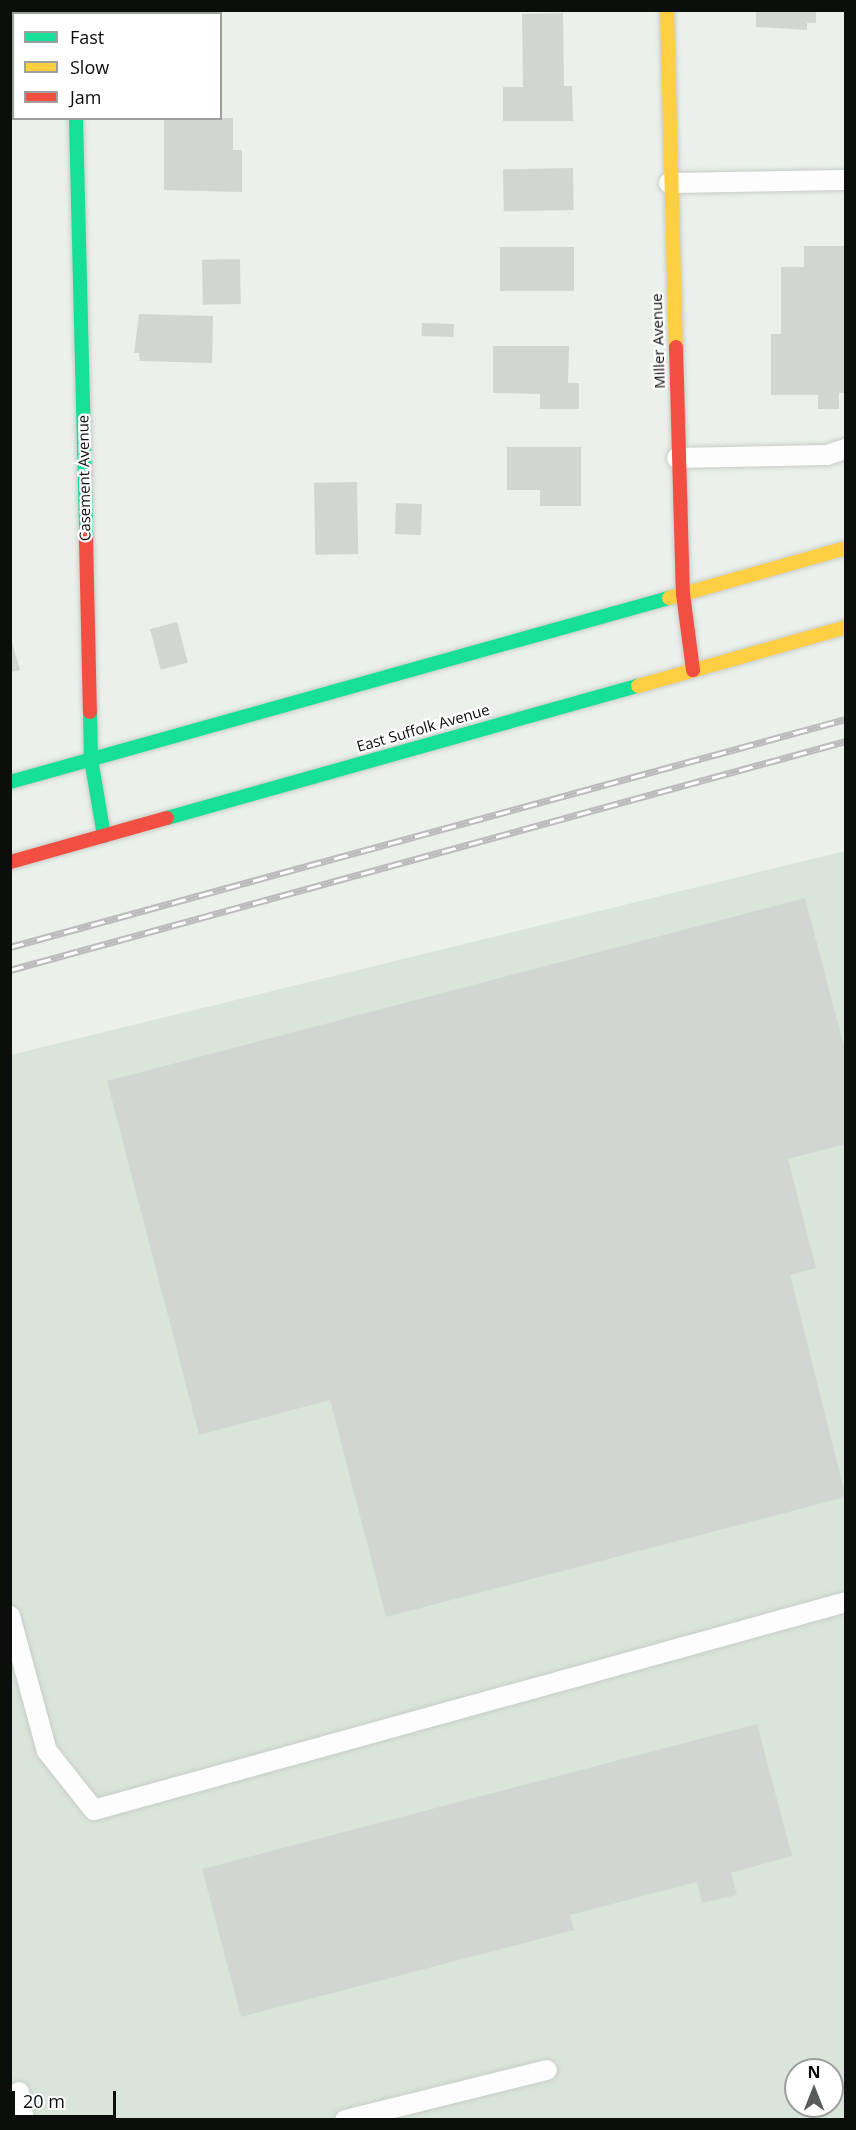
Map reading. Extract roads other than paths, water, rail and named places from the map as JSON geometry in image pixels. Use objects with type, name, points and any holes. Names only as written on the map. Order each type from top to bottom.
[{"type":"main road","name":"Miller Avenue","points":[[667,10],[669,183],[677,458],[683,594],[693,670]]},
{"type":"main road","name":"Casement Avenue","points":[[76,120],[91,759],[104,836]]},
{"type":"main road","points":[[10,782],[846,548]]},
{"type":"main road","name":"East Suffolk Avenue","points":[[10,862],[846,627]]},
{"type":"lane","points":[[669,183],[846,180]]},
{"type":"lane","points":[[677,458],[827,455],[846,450]]},
{"type":"lane","points":[[10,1616],[47,1751],[94,1810],[846,1602]]},
{"type":"lane","points":[[345,2120],[547,2070]]},
{"type":"lane","points":[[19,2092],[24,2120]]},
{"type":"railway","points":[[10,947],[846,719]]},
{"type":"railway","points":[[10,970],[846,741]]}]
